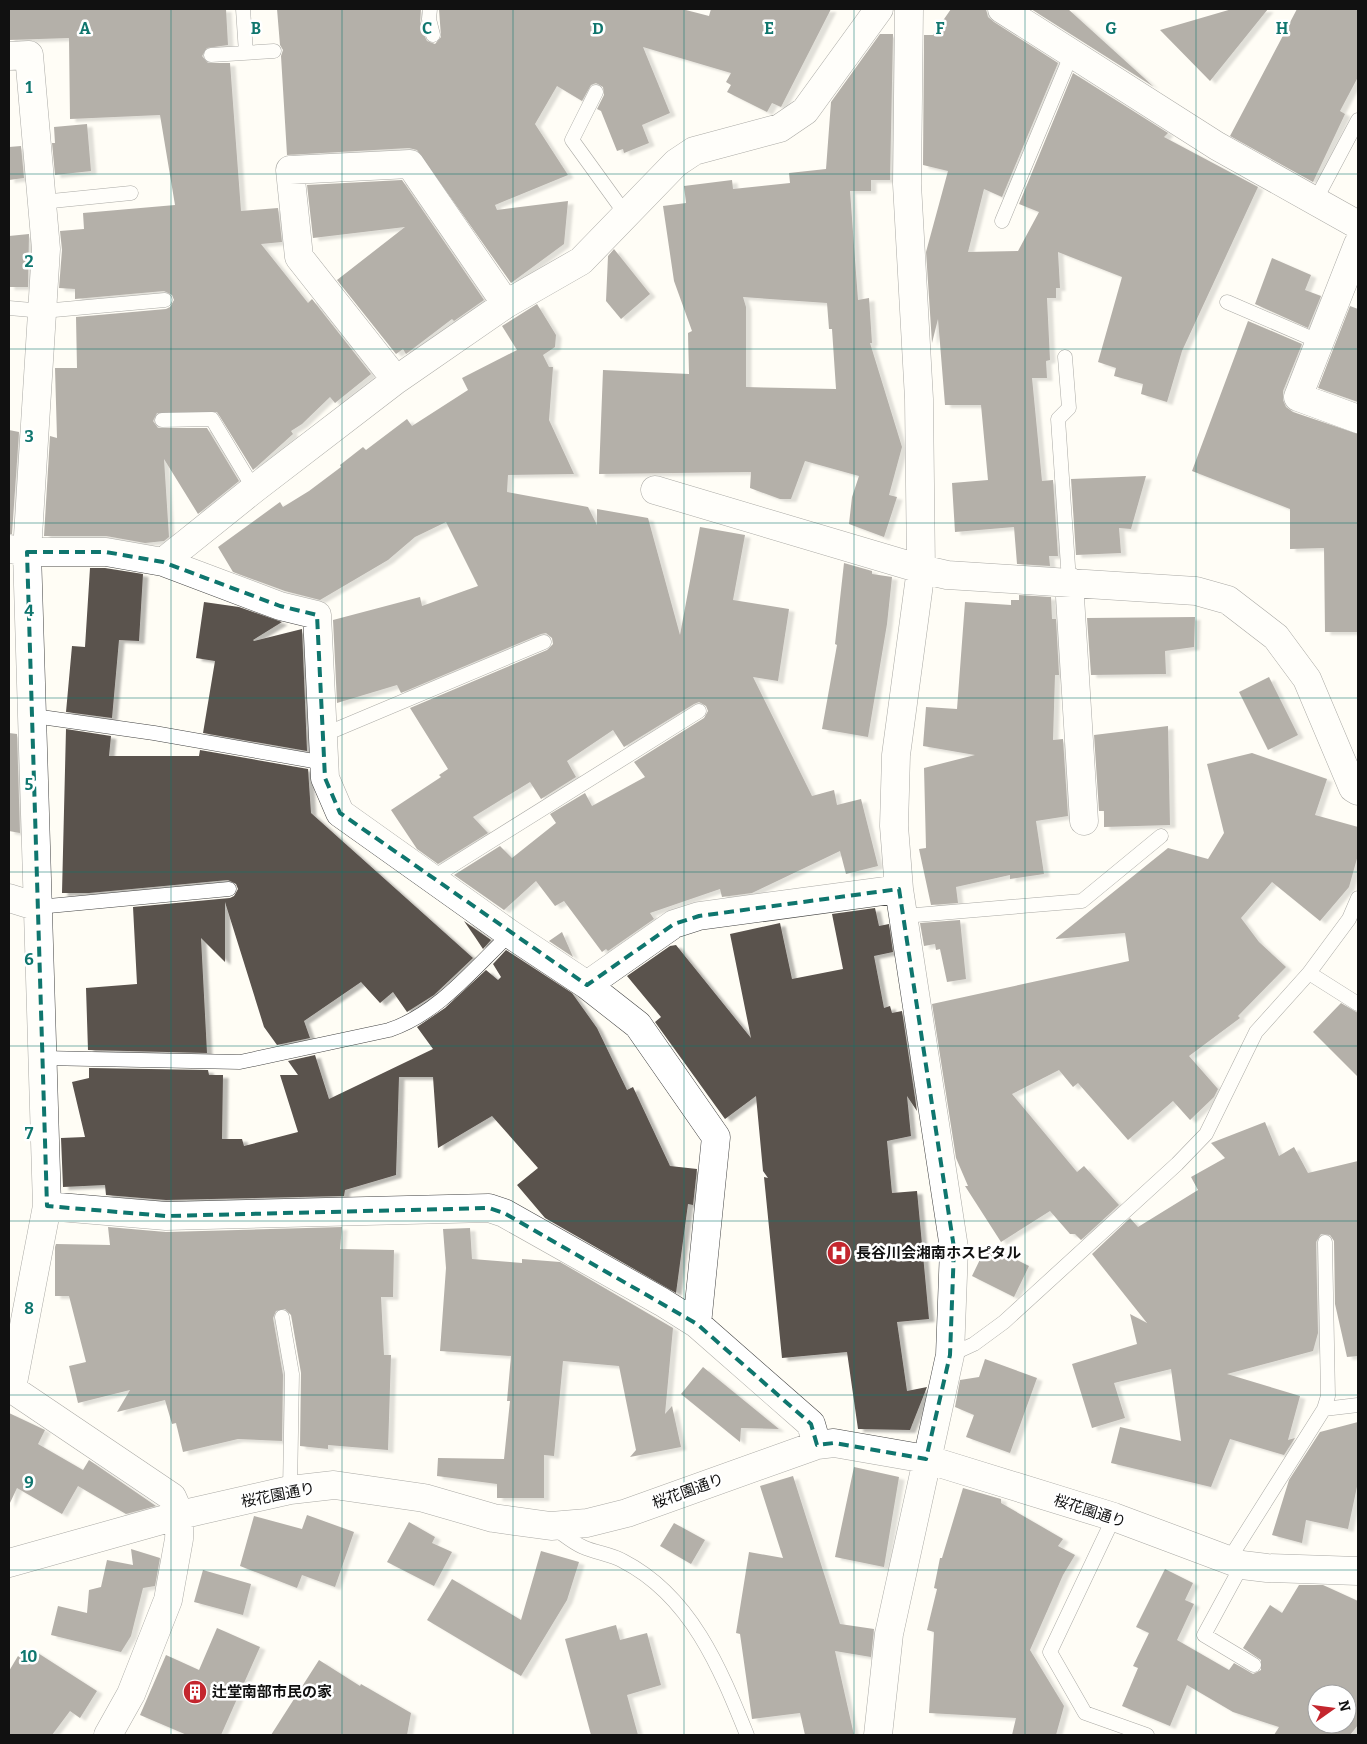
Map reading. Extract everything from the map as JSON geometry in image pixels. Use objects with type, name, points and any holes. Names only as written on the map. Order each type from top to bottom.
[{"type":"street","points":[[163,562],[254,489],[396,380],[506,304],[581,261],[676,163],[694,151],[780,128],[805,111],[879,9]]},
{"type":"street","points":[[878,1735],[889,1634],[950,1355],[954,1248],[899,889],[894,826],[896,756],[921,569],[920,399],[907,184],[909,9]]},
{"type":"street","points":[[1002,9],[1217,146],[1358,225]]},
{"type":"street","points":[[9,56],[29,55],[46,249],[43,311],[18,550],[34,716],[47,1206],[10,1388],[172,1497],[180,1515],[179,1539],[168,1600],[131,1694],[108,1735]]},
{"type":"street","points":[[396,380],[300,257],[290,170],[410,164],[506,304]]},
{"type":"street","points":[[1358,244],[1298,397],[1358,419]]},
{"type":"street","points":[[655,490],[921,569],[947,575],[1069,581],[1196,591],[1228,600],[1276,637],[1307,679],[1353,788],[1358,791]]},
{"type":"street","points":[[18,550],[106,552],[163,562],[280,606],[317,615],[325,778],[340,813],[510,934],[587,985],[638,1025],[716,1137],[697,1324]]},
{"type":"street","points":[[1069,581],[1084,821]]},
{"type":"street","points":[[587,985],[674,924],[699,916],[899,889]]},
{"type":"street","points":[[9,898],[38,907]]},
{"type":"street","points":[[47,1206],[166,1216],[489,1208],[504,1213],[662,1302],[697,1324],[811,1424],[817,1445]]},
{"type":"street","name":"桜花園通り","points":[[9,1562],[180,1515],[290,1490],[334,1485],[424,1498],[493,1518],[551,1526],[587,1523],[627,1513],[817,1445],[834,1444],[926,1459],[1114,1517],[1235,1563],[1267,1568],[1358,1571]]},
{"type":"lane","points":[[243,9],[246,53]]},
{"type":"lane","points":[[430,9],[429,19],[433,35]]},
{"type":"lane","points":[[212,55],[274,51]]},
{"type":"lane","points":[[1002,221],[1072,53]]},
{"type":"lane","points":[[596,92],[572,140],[626,216]]},
{"type":"lane","points":[[1315,201],[1358,120]]},
{"type":"lane","points":[[42,202],[132,193]]},
{"type":"lane","points":[[9,308],[43,311],[165,300]]},
{"type":"lane","points":[[1227,302],[1320,342]]},
{"type":"lane","points":[[1065,357],[1069,408],[1058,418],[1069,581]]},
{"type":"lane","points":[[162,420],[212,419],[254,489]]},
{"type":"lane","points":[[323,735],[544,642]]},
{"type":"lane","points":[[432,878],[699,711]]},
{"type":"lane","points":[[34,716],[154,733],[324,763]]},
{"type":"lane","points":[[904,916],[1082,901],[1161,836]]},
{"type":"lane","points":[[38,907],[229,889]]},
{"type":"lane","points":[[950,1355],[974,1344],[1004,1322],[1176,1164],[1206,1134],[1256,1032],[1309,973],[1349,919],[1358,898]]},
{"type":"lane","points":[[42,1058],[240,1062],[389,1030],[404,1025],[433,1007],[510,934]]},
{"type":"lane","points":[[1309,973],[1358,1004]]},
{"type":"lane","points":[[1254,1665],[1204,1635],[1235,1563],[1324,1409],[1328,1396],[1324,1242]]},
{"type":"lane","points":[[282,1317],[292,1374],[290,1490]]},
{"type":"lane","points":[[1324,1409],[1358,1405]]},
{"type":"lane","points":[[1114,1517],[1050,1652],[1086,1713],[1147,1735]]},
{"type":"lane","points":[[551,1526],[582,1547],[623,1561],[670,1594],[698,1631],[730,1694],[747,1735]]},
{"type":"highlighted area","points":[[27,552],[106,552],[163,562],[280,606],[317,615],[325,778],[340,813],[587,985],[674,924],[699,916],[899,889],[954,1248],[950,1355],[926,1459],[834,1443],[817,1445],[811,1424],[697,1324],[504,1213],[489,1208],[166,1216],[47,1206]]},
{"type":"building","points":[[9,9],[226,9],[228,45],[207,48],[202,56],[208,63],[230,63],[241,211],[278,208],[282,242],[261,244],[308,303],[312,299],[371,374],[335,403],[330,397],[302,424],[291,431],[293,434],[253,470],[217,412],[157,413],[153,421],[158,428],[207,428],[239,481],[198,514],[164,459],[169,537],[164,541],[145,543],[106,536],[44,536],[50,436],[57,438],[55,368],[77,368],[76,317],[166,309],[170,307],[174,300],[172,295],[164,291],[75,299],[75,289],[59,288],[62,250],[60,231],[84,229],[83,213],[175,205],[160,115],[70,119],[69,38],[9,40]]},
{"type":"building","points":[[277,9],[421,9],[420,21],[425,37],[427,41],[435,44],[441,37],[439,9],[682,9],[709,16],[711,9],[831,9],[781,107],[772,103],[767,112],[727,92],[731,85],[726,82],[731,73],[643,47],[670,113],[642,125],[649,143],[624,153],[623,149],[617,151],[601,111],[597,109],[604,95],[603,87],[596,83],[591,85],[582,101],[557,86],[535,124],[568,175],[495,205],[497,210],[568,201],[564,244],[511,283],[417,150],[409,148],[287,155],[281,56],[283,50],[280,45]]},
{"type":"building","points":[[951,9],[986,9],[988,17],[994,22],[1058,63],[1002,197],[984,189],[968,252],[1018,251],[1039,212],[1019,204],[1073,73],[1168,133],[1164,137],[1258,187],[1182,351],[1167,402],[1141,394],[1143,384],[1114,376],[1116,368],[1098,362],[1122,277],[1058,252],[1060,288],[1056,288],[1056,298],[1047,298],[1050,360],[1046,361],[1047,378],[1032,378],[1042,481],[1053,480],[1058,556],[1049,556],[1050,566],[1017,564],[1014,527],[955,532],[952,483],[988,480],[981,405],[945,405],[938,319],[932,343],[926,252],[948,171],[923,165],[924,35],[933,35]]},
{"type":"building","points":[[1031,9],[1068,9],[1154,87]]},
{"type":"building","points":[[1232,9],[1268,9],[1210,81],[1160,30]]},
{"type":"building","points":[[1297,9],[1358,9],[1358,77],[1340,111],[1345,114],[1313,182],[1230,136]]},
{"type":"building","points":[[880,34],[893,34],[890,180],[871,180],[871,191],[850,191],[858,300],[869,298],[872,343],[870,343],[902,447],[889,495],[897,497],[884,537],[849,524],[852,497],[859,476],[805,461],[791,499],[780,499],[750,488],[751,472],[599,474],[603,370],[689,374],[688,333],[692,331],[674,281],[663,206],[686,203],[684,186],[732,180],[733,189],[790,183],[789,173],[826,169],[831,102]],"holes":[[[743,297],[827,303],[829,329],[832,329],[836,389],[746,387],[746,307]]]},
{"type":"building","points":[[87,124],[91,171],[55,175],[52,143],[55,143],[54,127]]},
{"type":"building","points":[[21,146],[24,178],[9,180],[9,147]]},
{"type":"building","points":[[402,180],[484,300],[454,321],[452,319],[406,354],[403,349],[396,354],[337,280],[405,227],[313,238],[307,185]]},
{"type":"building","points":[[29,234],[28,287],[9,287],[9,236]]},
{"type":"building","points":[[614,249],[650,294],[621,319],[606,301],[608,256]]},
{"type":"building","points":[[1272,258],[1311,275],[1305,290],[1321,296],[1308,328],[1255,304]]},
{"type":"building","points":[[537,304],[556,335],[555,347],[543,355],[549,367],[553,367],[549,420],[574,474],[508,475],[507,492],[588,507],[597,525],[597,509],[648,518],[680,635],[700,527],[745,535],[733,600],[789,609],[778,681],[753,677],[812,796],[834,790],[837,805],[861,799],[878,866],[846,874],[840,851],[752,893],[722,897],[720,889],[650,913],[654,919],[608,951],[606,949],[602,952],[564,901],[555,906],[536,881],[504,910],[454,875],[500,846],[512,858],[556,823],[550,814],[585,793],[592,806],[645,777],[634,762],[704,718],[708,711],[706,706],[699,702],[694,704],[624,747],[613,730],[567,761],[576,777],[541,799],[530,782],[473,817],[488,833],[438,864],[417,849],[391,810],[441,777],[439,775],[448,769],[410,708],[547,650],[553,644],[552,638],[546,633],[541,634],[401,693],[397,685],[337,703],[333,620],[420,597],[422,606],[478,586],[446,522],[415,537],[388,560],[320,600],[285,591],[233,572],[218,547],[280,502],[283,507],[309,491],[341,467],[340,465],[363,447],[366,450],[407,419],[412,426],[468,390],[462,378],[517,350],[502,326]]},
{"type":"building","points":[[1350,306],[1358,309],[1358,402],[1318,388]]},
{"type":"building","points":[[1248,321],[1302,344],[1283,391],[1283,400],[1286,407],[1293,412],[1358,434],[1358,632],[1325,632],[1324,548],[1290,549],[1290,509],[1192,471]]},
{"type":"building","points":[[9,430],[19,432],[12,534],[9,534]]},
{"type":"building","points":[[1146,476],[1131,529],[1119,528],[1121,553],[1076,555],[1071,479]]},
{"type":"building","points":[[844,563],[872,571],[872,574],[892,577],[887,624],[868,737],[822,729],[837,645],[835,644]]},
{"type":"building","points":[[90,568],[105,568],[143,574],[139,641],[119,640],[112,718],[66,712],[72,646],[85,647]]},
{"type":"building","points":[[1019,595],[1051,597],[1052,619],[1056,619],[1059,675],[1055,675],[1053,740],[1063,739],[1068,816],[1036,821],[1044,874],[1010,879],[1010,875],[956,887],[958,903],[931,905],[919,849],[926,848],[924,768],[975,755],[923,746],[926,707],[957,709],[965,602],[1011,605],[1011,600],[1019,600]]},
{"type":"building","points":[[204,602],[239,607],[282,622],[254,641],[302,629],[307,751],[203,733],[215,661],[196,658]]},
{"type":"building","points":[[1195,617],[1194,647],[1165,651],[1166,674],[1091,675],[1087,618]]},
{"type":"building","points":[[1269,677],[1298,735],[1268,750],[1239,692]]},
{"type":"building","points":[[1168,726],[1170,825],[1104,827],[1104,811],[1099,811],[1094,735]]},
{"type":"building","points":[[66,729],[111,736],[109,756],[199,756],[200,750],[308,769],[311,813],[473,958],[434,995],[407,1012],[393,992],[380,1003],[361,982],[304,1021],[310,1038],[277,1045],[264,1027],[225,902],[225,962],[201,938],[207,1053],[88,1050],[86,988],[137,984],[133,907],[230,898],[234,896],[238,889],[236,884],[228,880],[89,893],[62,893]]},
{"type":"building","points":[[9,733],[17,734],[20,833],[9,831]]},
{"type":"building","points":[[1252,753],[1327,779],[1315,815],[1358,827],[1358,855],[1349,887],[1320,921],[1272,882],[1241,918],[1259,942],[1286,967],[1238,1016],[1240,1018],[1189,1056],[1218,1089],[1214,1097],[1190,1120],[1173,1101],[1128,1140],[1078,1083],[1073,1087],[1059,1070],[1012,1094],[1077,1172],[1084,1166],[1119,1205],[1081,1240],[1075,1234],[1070,1234],[1050,1211],[1001,1242],[965,1186],[968,1186],[956,1158],[932,1004],[1129,961],[1125,933],[1055,939],[1168,848],[1208,859],[1224,833],[1207,764]]},
{"type":"building","points":[[875,908],[879,926],[889,924],[893,952],[874,956],[884,1008],[890,1006],[892,1013],[902,1011],[917,1111],[907,1096],[911,1136],[887,1141],[892,1193],[917,1191],[929,1319],[897,1322],[907,1391],[927,1387],[910,1430],[858,1429],[847,1352],[782,1358],[764,1177],[768,1178],[763,1171],[756,1096],[725,1119],[655,1022],[661,1017],[627,976],[670,946],[676,945],[751,1038],[730,934],[780,923],[792,979],[843,969],[832,914]]},
{"type":"building","points":[[960,920],[966,979],[947,982],[940,949],[936,950],[935,944],[924,946],[920,923]]},
{"type":"building","points":[[464,921],[491,940],[483,949],[475,937]]},
{"type":"building","points":[[562,932],[573,957],[549,941]]},
{"type":"building","points":[[506,950],[572,993],[597,1028],[627,1090],[633,1087],[670,1166],[697,1169],[693,1205],[688,1204],[676,1293],[545,1218],[517,1185],[538,1168],[492,1116],[438,1148],[433,1077],[399,1077],[396,1175],[345,1190],[344,1196],[166,1200],[106,1195],[105,1185],[63,1187],[61,1138],[85,1137],[72,1082],[89,1078],[89,1068],[208,1070],[209,1075],[223,1075],[222,1139],[242,1139],[244,1146],[298,1132],[280,1075],[298,1075],[288,1061],[315,1055],[329,1099],[433,1049],[417,1027],[445,1008],[486,970],[498,980],[501,977],[493,964]]},
{"type":"building","points":[[1341,1003],[1358,1013],[1358,1077],[1313,1032]]},
{"type":"building","points":[[1265,1122],[1279,1156],[1294,1147],[1308,1173],[1358,1161],[1358,1356],[1347,1357],[1335,1304],[1334,1241],[1330,1235],[1321,1234],[1316,1242],[1318,1333],[1313,1351],[1227,1374],[1300,1396],[1288,1440],[1295,1438],[1284,1455],[1230,1439],[1211,1487],[1111,1463],[1120,1427],[1181,1441],[1171,1369],[1114,1383],[1125,1418],[1092,1428],[1072,1364],[1137,1344],[1130,1314],[1147,1323],[1092,1254],[1130,1218],[1138,1227],[1198,1190],[1191,1177],[1225,1158],[1211,1143]]},
{"type":"building","points":[[108,1227],[166,1232],[342,1227],[340,1249],[394,1250],[393,1297],[381,1297],[384,1355],[391,1355],[388,1450],[328,1445],[328,1449],[300,1446],[301,1373],[291,1315],[285,1309],[276,1311],[273,1318],[283,1375],[282,1441],[238,1439],[183,1452],[176,1423],[172,1424],[165,1400],[117,1412],[130,1390],[78,1403],[69,1366],[86,1362],[69,1296],[55,1296],[55,1247],[56,1244],[110,1245]]},
{"type":"building","points":[[470,1228],[472,1259],[522,1263],[522,1259],[560,1262],[673,1328],[665,1414],[672,1406],[681,1447],[630,1457],[636,1450],[619,1366],[563,1361],[554,1456],[544,1455],[544,1498],[497,1498],[497,1484],[437,1476],[438,1458],[504,1459],[510,1401],[507,1401],[511,1356],[440,1351],[446,1268],[443,1229]]},
{"type":"building","points":[[987,1245],[1029,1266],[1014,1297],[972,1276]]},
{"type":"building","points":[[985,1359],[1037,1378],[1010,1453],[966,1437],[974,1415],[955,1407],[960,1380],[979,1377]]},
{"type":"building","points":[[703,1367],[779,1429],[741,1428],[740,1442],[681,1394]]},
{"type":"building","points":[[9,1413],[45,1430],[38,1444],[83,1470],[89,1460],[156,1506],[126,1514],[78,1486],[62,1514],[17,1488],[9,1505]]},
{"type":"building","points":[[1358,1422],[1358,1482],[1348,1529],[1306,1520],[1302,1543],[1272,1535],[1289,1480],[1320,1432]]},
{"type":"building","points":[[854,1467],[899,1477],[884,1567],[835,1557]]},
{"type":"building","points":[[793,1476],[840,1624],[874,1629],[871,1657],[835,1651],[854,1735],[805,1735],[800,1713],[752,1719],[740,1634],[736,1633],[749,1552],[783,1558],[760,1486]]},
{"type":"building","points":[[963,1488],[1001,1499],[1001,1503],[1063,1539],[1058,1546],[1075,1555],[1063,1575],[1030,1650],[1064,1706],[1056,1735],[1012,1735],[1016,1718],[929,1713],[934,1632],[927,1630],[937,1589],[934,1588],[940,1558],[942,1558]]},
{"type":"building","points":[[307,1515],[354,1532],[335,1587],[302,1575],[297,1588],[240,1566],[254,1516],[302,1529]]},
{"type":"building","points":[[409,1522],[435,1537],[432,1543],[452,1552],[434,1586],[387,1562]]},
{"type":"building","points":[[674,1523],[705,1540],[691,1564],[660,1546]]},
{"type":"building","points":[[131,1549],[160,1558],[155,1586],[143,1588],[131,1636],[121,1652],[51,1635],[58,1606],[87,1613],[89,1590],[101,1587],[107,1560],[133,1565]]},
{"type":"building","points":[[541,1551],[579,1562],[567,1600],[521,1676],[427,1620],[452,1579],[521,1620]]},
{"type":"building","points":[[1165,1569],[1193,1583],[1185,1600],[1194,1604],[1177,1640],[1229,1670],[1234,1663],[1253,1674],[1261,1670],[1261,1660],[1243,1648],[1270,1605],[1282,1613],[1299,1585],[1323,1585],[1358,1601],[1358,1725],[1357,1726],[1357,1684],[1307,1684],[1307,1734],[1350,1735],[1274,1735],[1279,1727],[1233,1712],[1187,1685],[1170,1726],[1122,1706],[1138,1668],[1133,1666],[1149,1633],[1136,1627]]},
{"type":"building","points":[[203,1570],[251,1584],[243,1615],[194,1602]]},
{"type":"building","points":[[616,1625],[620,1640],[647,1633],[661,1685],[627,1695],[638,1735],[591,1735],[565,1639]]},
{"type":"building","name":"辻堂南部市民の家","points":[[217,1628],[260,1647],[221,1735],[187,1735],[140,1715],[166,1655],[199,1670]]},
{"type":"building","points":[[30,1648],[97,1691],[80,1718],[70,1711],[52,1735],[9,1735],[9,1671],[18,1656],[23,1660]]},
{"type":"building","points":[[319,1660],[360,1686],[361,1684],[411,1713],[407,1735],[271,1735]]},
{"type":"place","name":"長谷川会湘南ホスピタル","points":[[839,1253]]},
{"type":"place","name":"辻堂南部市民の家","points":[[195,1692]]}]
